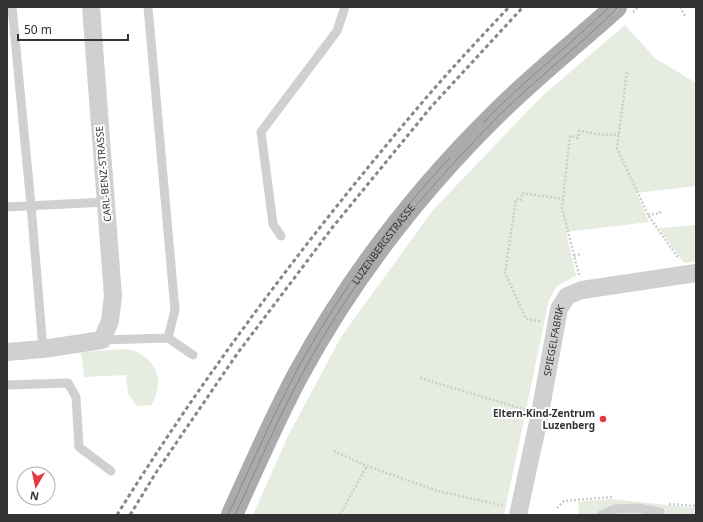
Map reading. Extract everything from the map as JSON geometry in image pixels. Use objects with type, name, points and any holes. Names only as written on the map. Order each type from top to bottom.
[{"type":"main road","name":"LUZENBERGSTRASSE","points":[[232,515],[274,421],[299,373],[338,308],[378,250],[438,175],[494,116],[604,14],[616,7]]},
{"type":"street","name":"CARL-BENZ-STRASSE","points":[[91,7],[113,296],[110,321],[102,340]]},
{"type":"street","name":"SPIEGELFABRIK","points":[[518,512],[540,413],[559,309],[567,296],[582,290],[684,275]]},
{"type":"street","points":[[7,352],[34,350],[102,340]]},
{"type":"lane","points":[[12,7],[31,205],[34,350]]},
{"type":"lane","points":[[148,7],[175,310],[168,338]]},
{"type":"lane","points":[[281,236],[273,224],[261,132],[337,32],[345,7]]},
{"type":"lane","points":[[7,207],[106,202]]},
{"type":"lane","points":[[102,340],[168,338],[193,356]]},
{"type":"lane","points":[[7,385],[68,383],[76,397],[79,447],[111,471]]},
{"type":"lane","points":[[601,515],[615,509],[638,508],[660,512],[660,515]]},
{"type":"path","points":[[680,7],[685,16]]},
{"type":"path","points":[[627,72],[617,148],[648,215],[682,264],[684,275]]},
{"type":"path","points":[[582,290],[562,208],[570,136],[578,138],[579,131],[604,135],[619,135]]},
{"type":"path","points":[[557,324],[526,319],[505,273],[516,199],[521,200],[522,193],[563,199]]},
{"type":"path","points":[[648,215],[660,213],[660,210]]},
{"type":"path","points":[[574,256],[580,254]]},
{"type":"path","points":[[420,378],[525,410],[540,413]]},
{"type":"path","points":[[334,451],[367,466],[438,491],[518,512]]},
{"type":"path","points":[[340,515],[367,466]]},
{"type":"shaded area","points":[[625,25],[655,58],[696,83],[696,186],[636,193],[649,222],[566,232],[576,276],[557,286],[549,300],[504,515],[253,515],[288,436],[341,337],[433,210],[540,98]]},
{"type":"shaded area","points":[[696,225],[696,261],[684,263],[659,228]]},
{"type":"shaded area","points":[[125,349],[144,356],[151,362],[155,370],[158,378],[158,387],[156,396],[151,405],[137,406],[128,394],[126,375],[84,377],[81,352]]},
{"type":"shaded area","points":[[610,499],[696,508],[696,515],[579,515],[578,502]]},
{"type":"tram line","points":[[483,123],[513,93],[609,7]]},
{"type":"tram line","points":[[235,515],[291,395],[317,347],[355,287],[396,230],[441,177],[482,133],[516,99],[618,7]]},
{"type":"tram line","points":[[228,515],[297,370],[330,314],[386,233],[450,158]]},
{"type":"railway","points":[[117,515],[187,408],[261,304],[379,154],[453,67],[509,7]]},
{"type":"railway","points":[[130,515],[157,471],[237,354],[332,228],[431,107],[523,7]]},
{"type":"place","name":"Eltern-Kind-Zentrum Luzenberg","points":[[603,419]]}]
